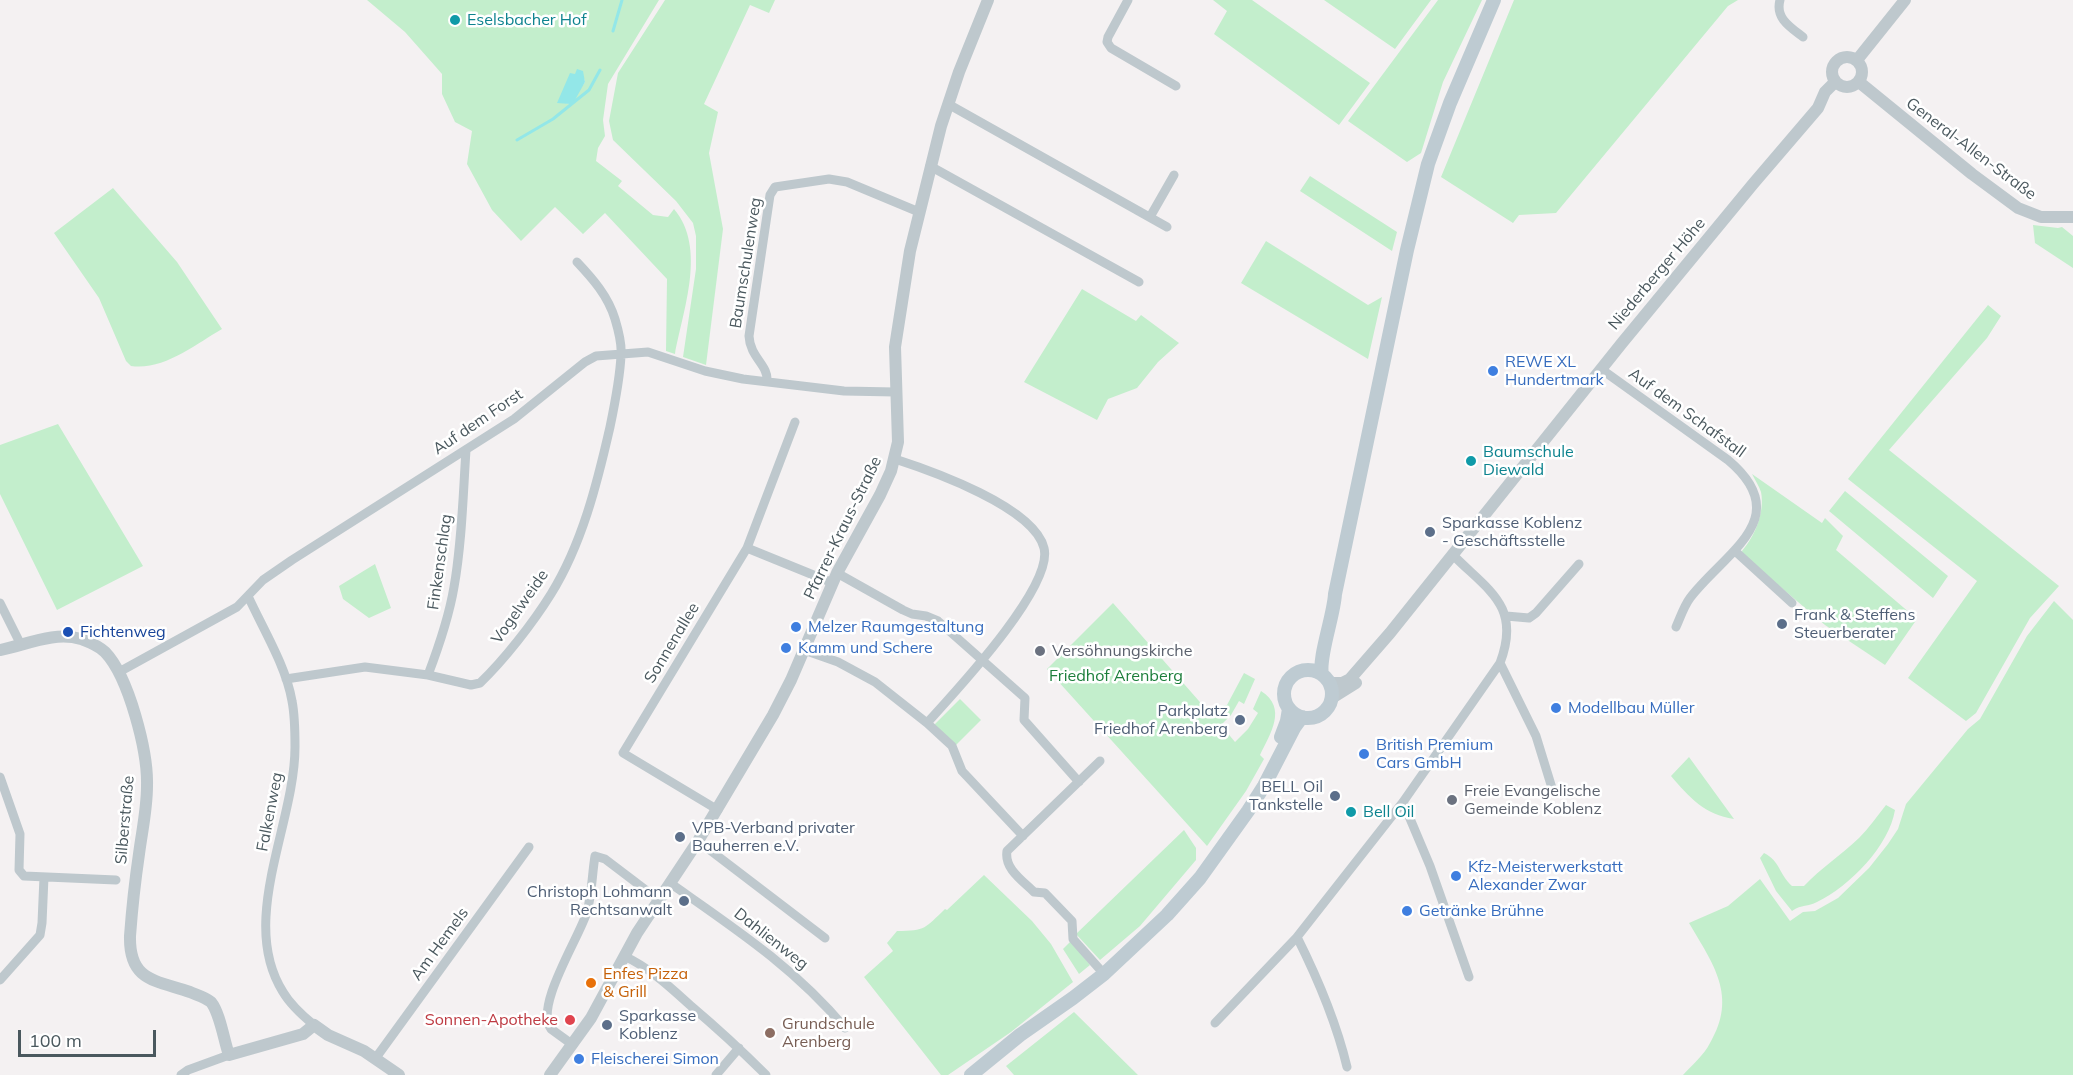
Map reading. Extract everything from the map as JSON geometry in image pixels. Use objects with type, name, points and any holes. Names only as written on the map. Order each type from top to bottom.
[{"type":"main road","points":[[1306,670],[1313,660],[1335,594],[1407,250],[1428,164],[1450,103],[1494,0]]},
{"type":"main road","points":[[1326,678],[1314,670],[1306,670],[1292,676],[1285,686],[1285,700],[1289,709],[1302,717],[1319,716],[1328,709],[1332,698],[1326,678],[1321,662],[1335,594]]},
{"type":"main road","points":[[1101,970],[1147,927],[1200,866],[1236,819],[1264,773],[1286,725],[1289,709]]},
{"type":"main road","points":[[970,1075],[1167,915],[1200,878],[1257,798],[1302,717]]},
{"type":"street","name":"Pfarrer-Kraus-Straße","points":[[549,1075],[599,1004],[624,956],[718,810],[773,715],[804,651],[835,578],[880,495],[895,459],[898,433],[895,393],[896,334],[903,283],[930,166],[948,104],[988,0]]},
{"type":"street","points":[[1128,0],[1107,42],[1111,48],[1176,86]]},
{"type":"street","points":[[1780,0],[1779,10],[1784,22],[1803,37]]},
{"type":"street","points":[[1857,60],[1905,0]]},
{"type":"street","points":[[1844,57],[1857,60],[1862,69],[1859,82],[1851,87],[1838,84],[1831,74],[1836,61],[1844,57]]},
{"type":"street","name":"General-Allen-Straße","points":[[1859,82],[1972,174],[2018,208],[2041,217],[2073,217]]},
{"type":"street","name":"Niederberger Höhe","points":[[1326,678],[1342,683],[1350,679],[1390,633],[1600,369],[1818,108],[1825,92],[1838,84]]},
{"type":"street","points":[[948,104],[1167,227]]},
{"type":"street","points":[[930,166],[1139,282]]},
{"type":"street","points":[[1150,217],[1174,175]]},
{"type":"street","name":"Baumschulenweg","points":[[767,382],[766,372],[752,349],[749,336],[770,195],[775,187],[830,179],[847,182],[919,212]]},
{"type":"street","points":[[578,262],[597,284],[608,302],[615,320],[622,353]]},
{"type":"street","name":"Auf dem Forst","points":[[119,672],[237,607],[263,580],[513,419],[585,362],[597,356],[648,352],[711,373],[844,391],[895,393]]},
{"type":"street","name":"Vogelweide","points":[[286,679],[365,667],[429,675],[471,685],[480,683],[519,637],[551,594],[572,555],[603,457],[616,399],[622,353]]},
{"type":"street","name":"Auf dem Schafstall","points":[[1600,369],[1742,471],[1756,500],[1756,520],[1747,537],[1690,599],[1676,627]]},
{"type":"street","name":"Sonnenallee","points":[[718,810],[623,753],[747,548],[795,422]]},
{"type":"street","name":"Finkenschlag","points":[[429,675],[442,637],[454,589],[460,544],[466,450]]},
{"type":"street","points":[[895,459],[976,490],[1030,526],[1042,541],[1045,561],[1039,579],[1012,622],[927,723]]},
{"type":"street","points":[[747,548],[835,578],[912,614],[938,621],[1025,698],[1024,720],[1079,782]]},
{"type":"street","points":[[1735,551],[1792,603]]},
{"type":"street","points":[[1215,1023],[1297,937],[1403,802],[1500,663],[1505,649],[1506,616],[1492,592],[1452,554]]},
{"type":"street","points":[[1506,616],[1529,618],[1536,614],[1579,564]]},
{"type":"street","name":"Falkenweg","points":[[248,596],[286,679],[292,702],[295,748],[291,793],[269,890],[266,950],[273,973],[284,994],[314,1025]]},
{"type":"street","points":[[0,603],[21,645]]},
{"type":"street","name":"Niederberger Höhe","points":[[1332,698],[1350,688],[1360,678],[1390,633]]},
{"type":"street","name":"Silberstraße","points":[[0,650],[60,637],[81,639],[99,647],[119,672],[141,738],[147,777],[129,936],[130,957],[134,966],[147,976],[200,996],[212,1004],[229,1055]]},
{"type":"street","points":[[804,651],[838,662],[875,682],[927,723],[952,746],[962,771],[1023,836]]},
{"type":"street","points":[[1500,663],[1536,735],[1552,788]]},
{"type":"street","points":[[1100,761],[1007,851],[1006,856],[1010,868],[1034,892],[1045,893],[1072,921],[1073,939],[1101,970]]},
{"type":"street","points":[[0,777],[20,834],[19,870],[24,876],[116,880]]},
{"type":"street","points":[[1403,802],[1430,866],[1468,977]]},
{"type":"street","points":[[698,841],[825,938]]},
{"type":"street","name":"Am Hemels","points":[[375,1059],[529,847]]},
{"type":"street","points":[[573,1044],[550,1029],[546,1017],[553,988],[579,933],[587,910],[594,856],[605,859],[659,900]]},
{"type":"street","points":[[0,980],[40,934],[44,878]]},
{"type":"street","name":"Dahlienweg","points":[[670,883],[763,948],[816,994],[845,1028]]},
{"type":"street","points":[[1297,937],[1319,981],[1347,1067]]},
{"type":"street","points":[[624,956],[643,965],[739,1048],[766,1075]]},
{"type":"street","points":[[181,1075],[188,1070],[229,1055],[303,1034],[314,1025],[328,1035],[354,1045],[397,1075]]},
{"type":"street","points":[[716,1075],[739,1048]]},
{"type":"green space","points":[[367,0],[659,0],[608,84],[603,120],[605,136],[598,148],[596,161],[622,181],[618,186],[653,215],[668,217],[674,209],[684,225],[691,260],[690,280],[675,354],[666,351],[667,279],[605,213],[583,234],[555,207],[521,241],[492,210],[467,164],[472,131],[455,122],[442,94],[442,74],[405,32]],"holes":[[[575,74],[583,75],[585,82],[570,104],[561,102]]]},
{"type":"green space","points":[[665,0],[775,0],[769,13],[750,5],[704,104],[718,112],[709,153],[723,229],[706,365],[683,357],[696,269],[696,236],[693,223],[676,201],[613,140],[609,121],[618,73]]},
{"type":"green space","points":[[1213,0],[1252,0],[1370,83],[1339,125],[1214,34],[1227,11]]},
{"type":"green space","points":[[1324,0],[1431,0],[1395,49]]},
{"type":"green space","points":[[1438,0],[1482,0],[1443,82],[1421,153],[1407,162],[1348,121]]},
{"type":"green space","points":[[1514,0],[1738,0],[1728,6],[1556,213],[1519,215],[1513,223],[1441,177]]},
{"type":"green space","points":[[1310,176],[1397,232],[1392,251],[1300,191]]},
{"type":"green space","points":[[113,188],[177,262],[222,329],[179,355],[155,364],[131,366],[126,361],[99,298],[54,233]]},
{"type":"green space","points":[[2033,225],[2062,227],[2073,236],[2073,268],[2035,243]]},
{"type":"green space","points":[[1266,241],[1368,305],[1382,297],[1368,359],[1241,283]]},
{"type":"green space","points":[[1082,289],[1136,321],[1141,315],[1179,343],[1158,362],[1137,388],[1108,399],[1097,420],[1024,382]]},
{"type":"green space","points":[[1988,305],[2001,316],[1987,338],[1889,450],[2059,586],[2030,618],[1976,713],[1966,721],[1908,678],[1977,581],[1848,479]]},
{"type":"green space","points":[[58,424],[143,566],[57,610],[0,494],[0,445]]},
{"type":"green space","points":[[1752,474],[1822,523],[1825,518],[1843,536],[1836,550],[1917,619],[1885,665],[1825,625],[1743,555],[1742,551],[1755,531],[1762,508],[1761,492]]},
{"type":"green space","points":[[1845,491],[1948,576],[1933,598],[1829,511]]},
{"type":"green space","points":[[375,564],[391,608],[369,618],[343,599],[339,586]]},
{"type":"green space","points":[[2054,601],[2073,620],[2073,1075],[1683,1075],[1707,1047],[1718,1026],[1722,1010],[1722,995],[1714,967],[1689,923],[1728,906],[1760,879],[1790,921],[1803,912],[1815,911],[1838,898],[1869,868],[1898,829],[1906,804],[1968,729],[1980,719],[2027,636]]},
{"type":"green space","name":"Friedhof Arenberg","points":[[1113,603],[1206,709],[1227,705],[1244,673],[1255,679],[1244,704],[1239,701],[1231,715],[1221,725],[1235,742],[1248,729],[1258,713],[1253,709],[1261,691],[1274,705],[1272,730],[1260,755],[1264,759],[1246,791],[1207,846],[1047,669]]},
{"type":"green space","points":[[960,699],[981,720],[955,746],[934,725]]},
{"type":"green space","points":[[1689,757],[1734,819],[1714,814],[1698,804],[1671,776]]},
{"type":"green space","points":[[1886,805],[1895,810],[1891,824],[1885,837],[1866,864],[1830,895],[1814,904],[1792,911],[1776,891],[1760,858],[1764,853],[1773,860],[1792,886],[1804,886],[1859,838]]},
{"type":"green space","points":[[1184,830],[1196,848],[1196,860],[1140,926],[1100,960],[1076,934]]},
{"type":"green space","points":[[984,875],[1032,921],[1051,944],[1073,982],[1011,1032],[948,1075],[941,1075],[864,977],[893,951],[887,943],[897,931],[924,927],[945,909],[947,910]]},
{"type":"green space","points":[[1071,941],[1090,965],[1079,974],[1063,949]]},
{"type":"green space","points":[[1074,1012],[1138,1075],[1014,1075],[1006,1066]]},
{"type":"water","points":[[577,69],[583,71],[585,82],[575,100],[570,104],[557,103],[570,73],[575,74]]},
{"type":"waterway","points":[[613,31],[622,0]]},
{"type":"waterway","points":[[517,140],[553,119],[589,90],[600,70]]},
{"type":"place","name":"Eselsbacher Hof","points":[[455,20]]},
{"type":"place","name":"REWE XL Hundertmark","points":[[1493,371]]},
{"type":"place","name":"Baumschule Diewald","points":[[1471,461]]},
{"type":"place","name":"Sparkasse Koblenz - Geschäftsstelle","points":[[1430,532]]},
{"type":"place","name":"Frank & Steffens Steuerberater","points":[[1782,624]]},
{"type":"place","name":"Melzer Raumgestaltung","points":[[796,627]]},
{"type":"place","name":"Fichtenweg","points":[[68,632]]},
{"type":"place","name":"Kamm und Schere","points":[[786,648]]},
{"type":"place","name":"Versöhnungskirche","points":[[1040,651]]},
{"type":"place","name":"Modellbau Müller","points":[[1556,708]]},
{"type":"place","name":"Parkplatz Friedhof Arenberg","points":[[1240,720]]},
{"type":"place","name":"British Premium Cars GmbH","points":[[1364,754]]},
{"type":"place","name":"BELL Oil Tankstelle","points":[[1335,796]]},
{"type":"place","name":"Freie Evangelische Gemeinde Koblenz","points":[[1452,800]]},
{"type":"place","name":"Bell Oil","points":[[1351,812]]},
{"type":"place","name":"VPB-Verband privater Bauherren e.V.","points":[[680,837]]},
{"type":"place","name":"Kfz-Meisterwerkstatt Alexander Zwar","points":[[1456,876]]},
{"type":"place","name":"Christoph Lohmann Rechtsanwalt","points":[[684,901]]},
{"type":"place","name":"Getränke Brühne","points":[[1407,911]]},
{"type":"place","name":"Enfes Pizza & Grill","points":[[591,983]]},
{"type":"place","name":"Sonnen-Apotheke","points":[[570,1020]]},
{"type":"place","name":"Sparkasse Koblenz","points":[[607,1025]]},
{"type":"place","name":"Grundschule Arenberg","points":[[770,1033]]},
{"type":"place","name":"Fleischerei Simon","points":[[579,1059]]}]
